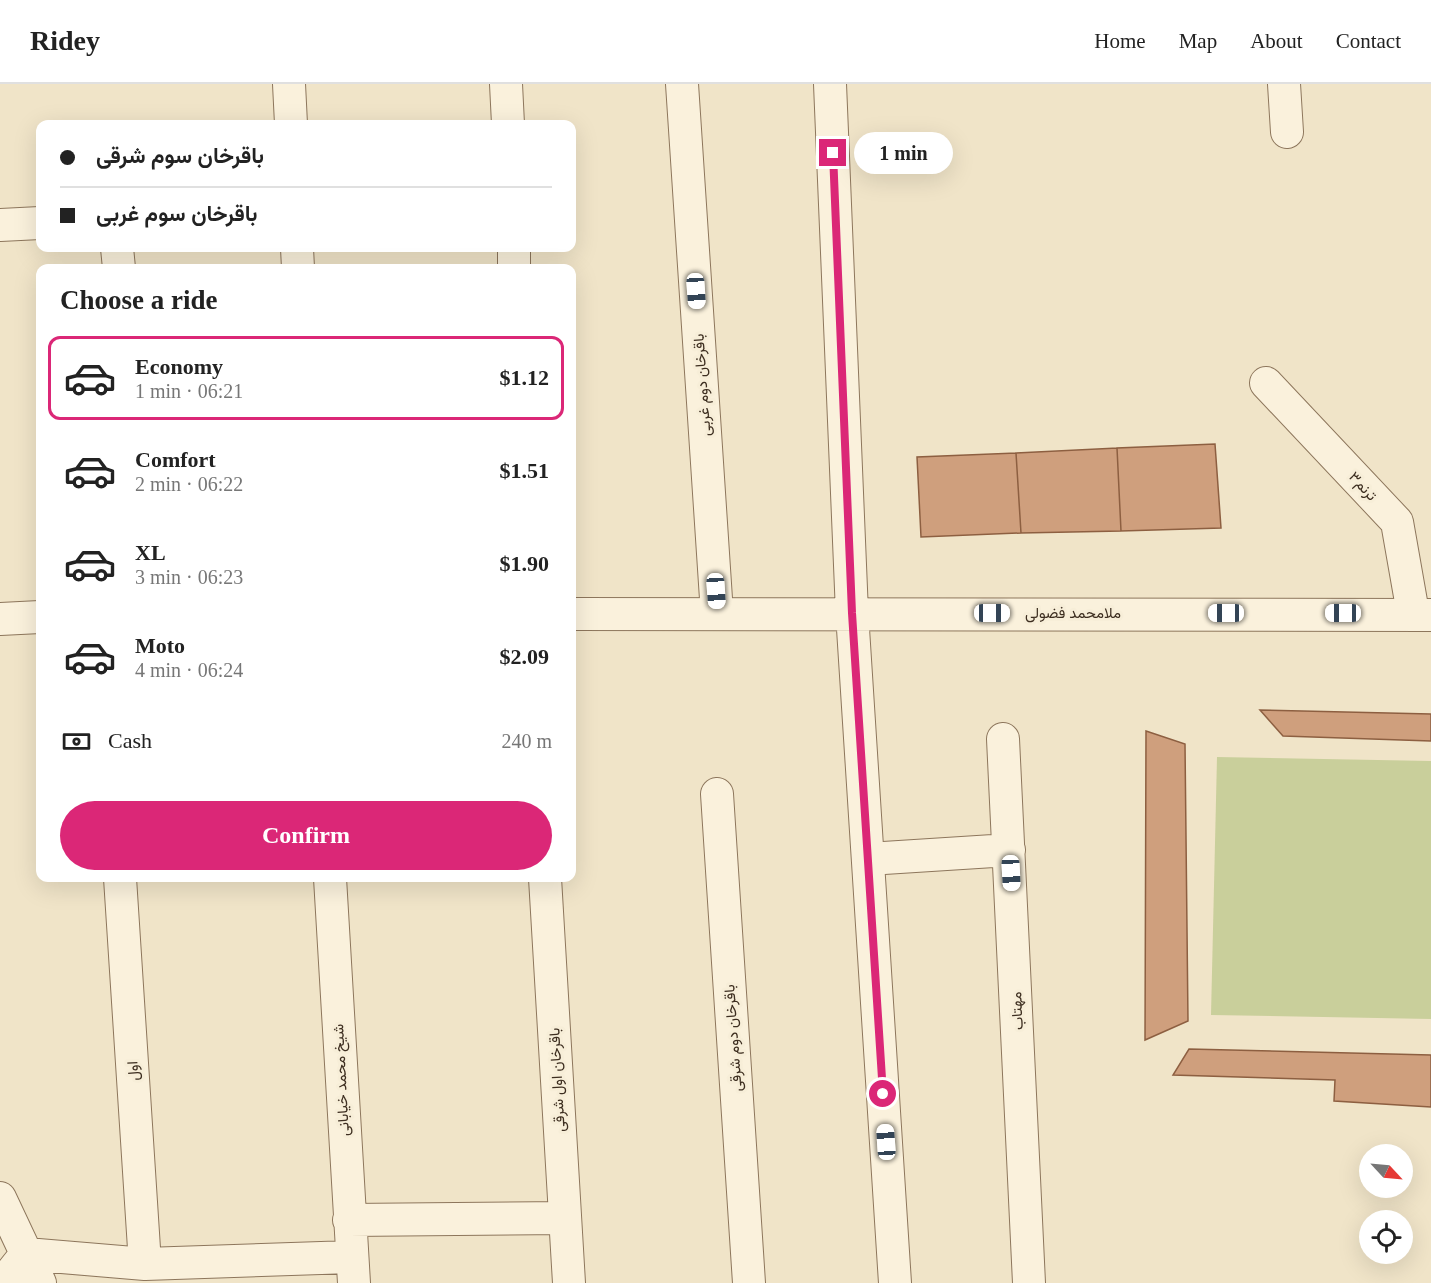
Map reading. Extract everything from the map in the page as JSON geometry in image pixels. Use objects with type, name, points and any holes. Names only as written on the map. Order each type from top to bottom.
[{"type":"street","points":[[289,84],[291,120]]},
{"type":"street","points":[[506,84],[508,120]]},
{"type":"street","name":"باقرخان دوم غربی","points":[[682,84],[717,614]]},
{"type":"street","points":[[830,84],[852,613],[895,1283]]},
{"type":"street","points":[[1284,84],[1287,132]]},
{"type":"street","points":[[0,225],[36,223]]},
{"type":"street","name":"ترنم۳","points":[[1266,383],[1397,522],[1422,614]]},
{"type":"street","name":"ملامحمد فضولی","points":[[576,614],[1422,614]]},
{"type":"street","points":[[0,619],[36,617]]},
{"type":"street","name":"مهتاب","points":[[1004,739],[1029,1283]]},
{"type":"street","name":"باقرخان دوم شرقی","points":[[717,794],[749,1283]]},
{"type":"street","points":[[868,859],[1010,850]]},
{"type":"street","name":"اول","points":[[120,882],[145,1264]]},
{"type":"street","name":"شیخ محمد خیابانی","points":[[330,882],[352,1270]]},
{"type":"street","name":"باقرخان اول شرقی","points":[[545,882],[569,1283]]},
{"type":"street","points":[[0,1198],[40,1283]]},
{"type":"street","points":[[349,1220],[565,1218]]},
{"type":"street","points":[[26,1254],[145,1264],[352,1270]]},
{"type":"street","points":[[3,1283],[26,1254]]},
{"type":"green space","points":[[1217,757],[1431,761],[1431,1019],[1211,1015]]},
{"type":"building","points":[[1215,444],[1221,528],[1121,531],[1117,448]]},
{"type":"building","points":[[1117,448],[1121,531],[1021,533],[1016,453]]},
{"type":"building","points":[[1016,453],[1021,533],[921,537],[917,457]]},
{"type":"building","points":[[1260,710],[1431,714],[1431,741],[1283,736]]},
{"type":"building","points":[[1146,731],[1185,744],[1188,1021],[1145,1040]]},
{"type":"building","points":[[1189,1049],[1431,1055],[1431,1107],[1334,1101],[1335,1080],[1173,1075]]},
{"type":"route","points":[[833,153],[852,613],[883,1094]]}]
